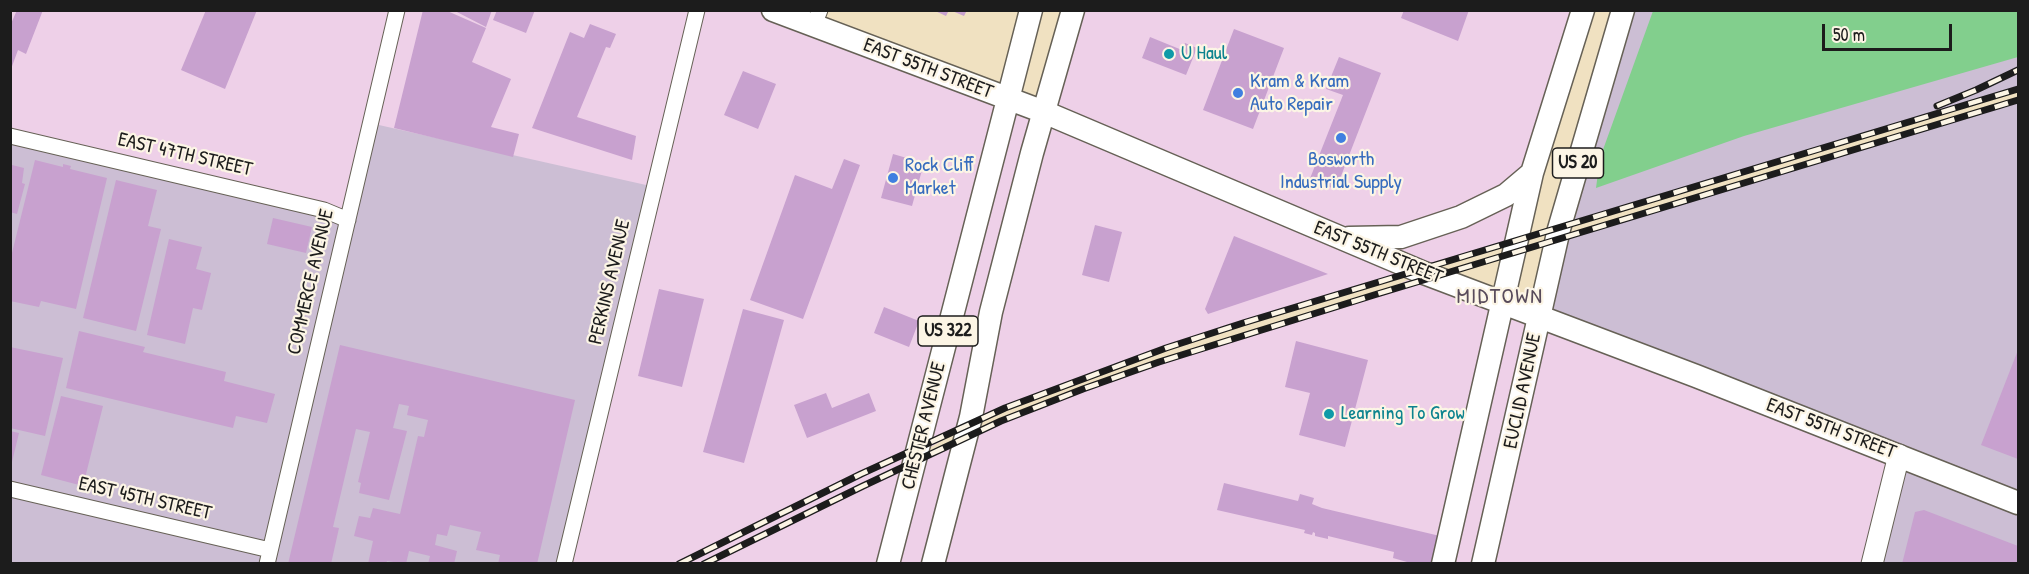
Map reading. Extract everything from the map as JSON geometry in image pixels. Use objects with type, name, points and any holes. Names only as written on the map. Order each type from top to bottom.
[{"type":"main road","name":"EAST 55TH STREET","points":[[773,10],[817,18],[1342,239],[2019,503]]},
{"type":"main road","name":"CHESTER AVENUE","points":[[888,564],[1031,10]]},
{"type":"main road","name":"CHESTER AVENUE","points":[[933,564],[971,417],[991,312],[1073,10]]},
{"type":"main road","name":"EUCLID AVENUE","points":[[1443,564],[1532,173],[1583,10]]},
{"type":"main road","name":"EUCLID AVENUE","points":[[1484,564],[1563,213],[1623,10]]},
{"type":"main road","points":[[1342,239],[1401,237],[1461,217],[1506,195],[1532,173]]},
{"type":"street","name":"COMMERCE AVENUE","points":[[268,557],[397,10]]},
{"type":"street","name":"PERKINS AVENUE","points":[[564,564],[697,10]]},
{"type":"street","name":"EAST 47TH STREET","points":[[10,136],[324,210],[348,220]]},
{"type":"street","points":[[1872,564],[1899,455]]},
{"type":"street","name":"EAST 45TH STREET","points":[[10,489],[268,557]]},
{"type":"shaded area","points":[[11,11],[820,11],[814,25],[1044,112],[1073,11],[1583,11],[1517,239],[1243,323],[1080,379],[1005,408],[969,425],[872,481],[1001,421],[1083,389],[1159,362],[1374,295],[1424,273],[1899,455],[1872,563],[564,563],[348,220],[11,136]]},
{"type":"shaded area","points":[[1623,11],[2018,11],[2018,89],[1559,229]]},
{"type":"shaded area","points":[[2018,101],[2018,563],[1872,563],[1899,455],[1539,316],[1557,240]]},
{"type":"shaded area","points":[[370,123],[655,187],[564,563],[11,564],[11,136],[347,219]]},
{"type":"green space","points":[[1653,11],[2018,11],[2018,57],[1744,136],[1596,188],[1600,158]]},
{"type":"building","points":[[17,10],[43,10],[26,54],[18,50],[11,69],[10,26]]},
{"type":"building","points":[[206,10],[257,10],[225,89],[181,70]]},
{"type":"building","points":[[423,10],[445,10],[486,28],[472,62],[511,79],[491,127],[519,134],[513,157],[394,128]]},
{"type":"building","points":[[453,10],[492,10],[486,27]]},
{"type":"building","points":[[497,10],[535,10],[526,33],[493,20]]},
{"type":"building","points":[[933,10],[949,10],[946,16]]},
{"type":"building","points":[[950,10],[967,10],[964,16]]},
{"type":"building","points":[[1404,10],[1469,10],[1458,41],[1401,18]]},
{"type":"building","points":[[590,24],[616,34],[610,48],[606,47],[577,117],[636,136],[632,160],[532,128],[570,32],[584,38]]},
{"type":"building","name":"Kram & Kram Auto Repair","points":[[1234,29],[1284,48],[1253,129],[1203,110]]},
{"type":"building","name":"U Haul","points":[[1150,37],[1182,50],[1185,43],[1197,48],[1186,75],[1142,58]]},
{"type":"building","name":"Bosworth Industrial Supply","points":[[1339,57],[1381,73],[1336,189],[1309,181],[1343,95],[1326,89]]},
{"type":"building","points":[[743,71],[776,84],[758,129],[724,115]]},
{"type":"building","points":[[893,154],[924,163],[912,206],[881,198]]},
{"type":"building","points":[[844,159],[860,165],[803,319],[750,300],[795,175],[832,189]]},
{"type":"building","points":[[35,160],[63,167],[63,164],[71,166],[70,169],[107,178],[76,309],[41,301],[39,307],[10,301],[10,261]]},
{"type":"building","points":[[12,165],[24,168],[22,183],[25,184],[17,214],[10,212]]},
{"type":"building","points":[[116,180],[157,190],[148,226],[161,229],[136,331],[83,318]]},
{"type":"building","points":[[273,218],[312,227],[306,253],[267,244]]},
{"type":"building","points":[[1095,225],[1122,232],[1109,282],[1082,275]]},
{"type":"building","points":[[1234,236],[1328,274],[1208,314],[1205,309]]},
{"type":"building","points":[[169,239],[202,247],[196,269],[211,273],[202,310],[193,308],[185,344],[147,335]]},
{"type":"building","points":[[659,289],[704,299],[682,387],[638,376]]},
{"type":"building","points":[[884,307],[919,321],[909,347],[874,333]]},
{"type":"building","points":[[743,309],[784,320],[744,463],[703,452]]},
{"type":"building","points":[[79,331],[145,347],[143,352],[226,372],[224,381],[275,394],[267,423],[236,416],[233,428],[66,388]]},
{"type":"building","name":"Learning To Grow","points":[[1296,341],[1368,360],[1345,447],[1299,435],[1310,393],[1285,387]]},
{"type":"building","points":[[340,345],[575,400],[537,564],[498,564],[500,555],[476,550],[481,532],[450,525],[447,536],[437,534],[435,545],[457,551],[454,564],[428,564],[430,556],[409,551],[406,564],[387,561],[386,564],[368,564],[373,541],[354,536],[359,516],[370,518],[373,508],[400,514],[418,436],[424,437],[428,420],[407,415],[409,406],[399,404],[393,428],[407,431],[389,500],[359,493],[361,483],[358,482],[370,432],[356,429],[333,527],[339,528],[331,564],[288,564]]},
{"type":"building","points":[[10,347],[63,358],[45,436],[10,428]]},
{"type":"building","points":[[2018,350],[2018,459],[1981,445]]},
{"type":"building","points":[[826,393],[832,408],[869,393],[876,411],[807,438],[794,405]]},
{"type":"building","points":[[61,396],[103,406],[83,486],[41,475]]},
{"type":"building","points":[[10,431],[19,433],[11,466],[10,466]]},
{"type":"building","points":[[1224,483],[1298,501],[1300,494],[1314,498],[1312,504],[1322,508],[1440,536],[1433,564],[1414,564],[1393,558],[1394,552],[1328,536],[1328,539],[1315,536],[1313,532],[1312,535],[1304,533],[1305,530],[1217,510]]},
{"type":"building","points":[[1924,510],[2018,546],[2018,564],[1902,564],[1915,512]]},
{"type":"railway","points":[[1937,106],[2018,70]]},
{"type":"railway","points":[[679,564],[861,474],[1005,408],[1166,348],[2018,89]]},
{"type":"railway","points":[[704,564],[1001,421],[1159,362],[2018,100]]},
{"type":"place","name":"U Haul","points":[[1169,54]]},
{"type":"place","name":"Kram & Kram Auto Repair","points":[[1238,93]]},
{"type":"place","name":"Bosworth Industrial Supply","points":[[1341,138]]},
{"type":"place","name":"Rock Cliff Market","points":[[893,178]]},
{"type":"place","name":"Learning To Grow","points":[[1329,414]]},
{"type":"district","name":"MIDTOWN","points":[[1500,297]]}]
